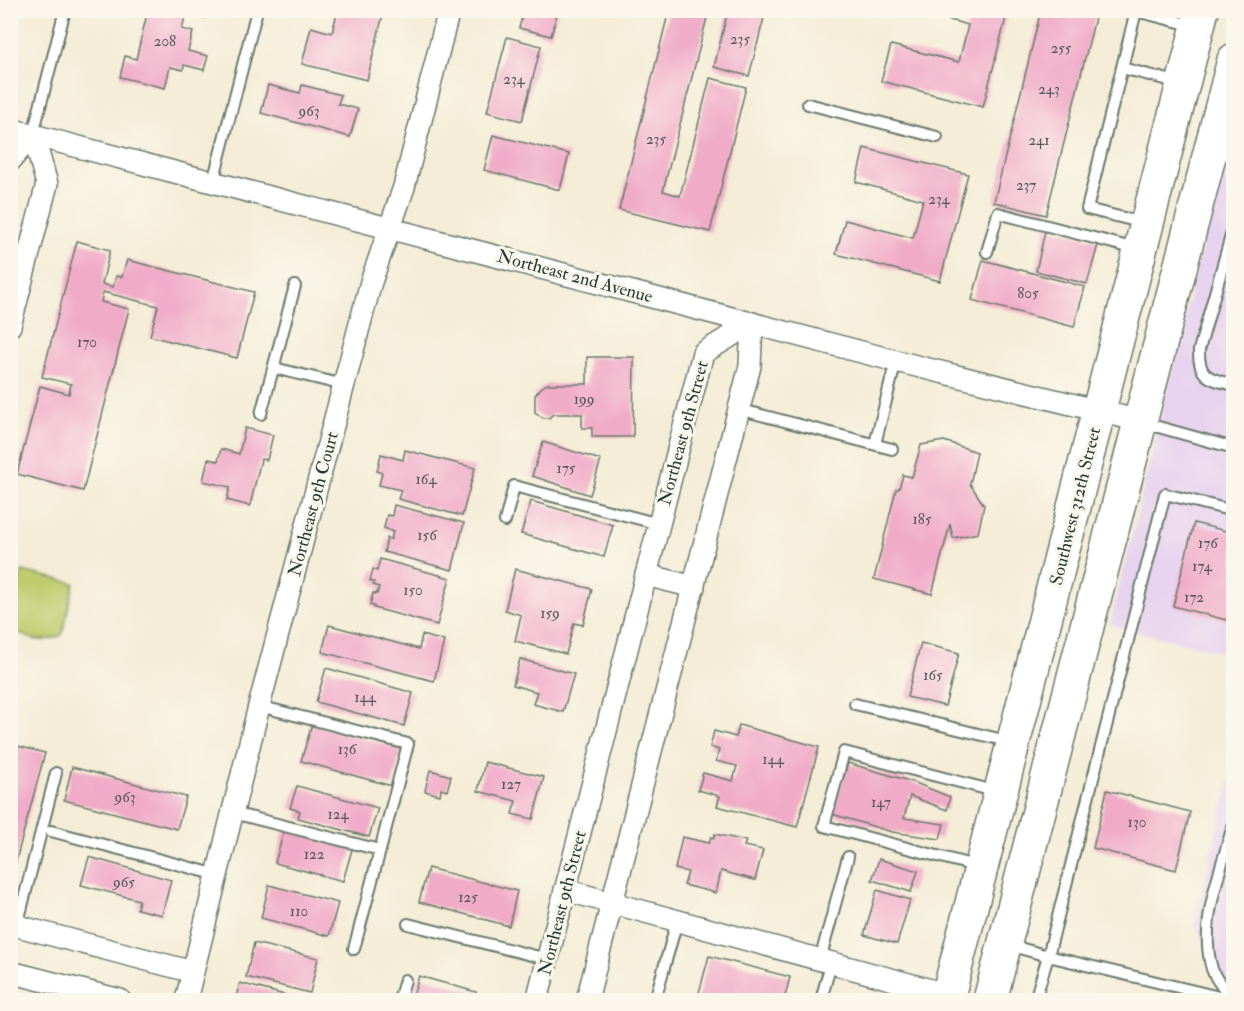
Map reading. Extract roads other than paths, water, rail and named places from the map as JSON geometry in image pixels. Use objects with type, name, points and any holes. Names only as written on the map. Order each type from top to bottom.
[{"type":"highway","name":"Southwest 312th Street","points":[[948,998],[1200,18]]},
{"type":"highway","points":[[990,1000],[1233,60]]},
{"type":"street","name":"Northeast 9th Court","points":[[186,1000],[259,706],[371,282],[404,187],[449,10]]},
{"type":"street","name":"Northeast 2nd Avenue","points":[[10,129],[896,361],[1140,421]]},
{"type":"street","points":[[10,161],[33,134]]},
{"type":"street","points":[[10,326],[47,184],[33,134]]},
{"type":"street","points":[[587,1000],[750,366],[752,323]]},
{"type":"street","name":"Northeast 9th Street","points":[[537,1000],[703,353],[752,323]]},
{"type":"street","points":[[646,575],[694,587]]},
{"type":"street","points":[[566,890],[948,998]]},
{"type":"street","points":[[14,925],[193,972]]},
{"type":"street","points":[[10,972],[120,1000]]},
{"type":"lane","points":[[33,134],[65,10]]},
{"type":"lane","points":[[213,182],[257,10]]},
{"type":"lane","points":[[1144,237],[1087,209],[1136,11],[1200,18]]},
{"type":"lane","points":[[1122,68],[1184,84]]},
{"type":"lane","points":[[808,104],[937,137]]},
{"type":"lane","points":[[987,252],[998,213],[1144,237]]},
{"type":"lane","points":[[1233,225],[1232,241],[1199,350],[1199,365],[1204,374],[1212,380],[1233,385]]},
{"type":"lane","points":[[261,414],[295,286]]},
{"type":"lane","points":[[874,444],[896,361]]},
{"type":"lane","points":[[274,368],[344,385]]},
{"type":"lane","points":[[738,410],[892,449]]},
{"type":"lane","points":[[1140,421],[1233,448]]},
{"type":"lane","points":[[505,521],[514,486],[659,524]]},
{"type":"lane","points":[[1035,1000],[1165,494],[1233,511]]},
{"type":"lane","points":[[855,704],[1014,742]]},
{"type":"lane","points":[[259,706],[408,744],[354,949]]},
{"type":"lane","points":[[982,867],[824,825],[844,752],[1001,793]]},
{"type":"lane","points":[[14,925],[56,773]]},
{"type":"lane","points":[[233,813],[380,850]]},
{"type":"lane","points":[[1232,1000],[1212,972],[1206,936],[1233,822]]},
{"type":"lane","points":[[51,831],[218,875]]},
{"type":"lane","points":[[821,1000],[826,962],[848,857]]},
{"type":"lane","points":[[655,1000],[677,921]]},
{"type":"lane","points":[[408,924],[547,959]]},
{"type":"lane","points":[[1005,944],[1232,1000]]},
{"type":"lane","points":[[399,1000],[405,980]]}]
